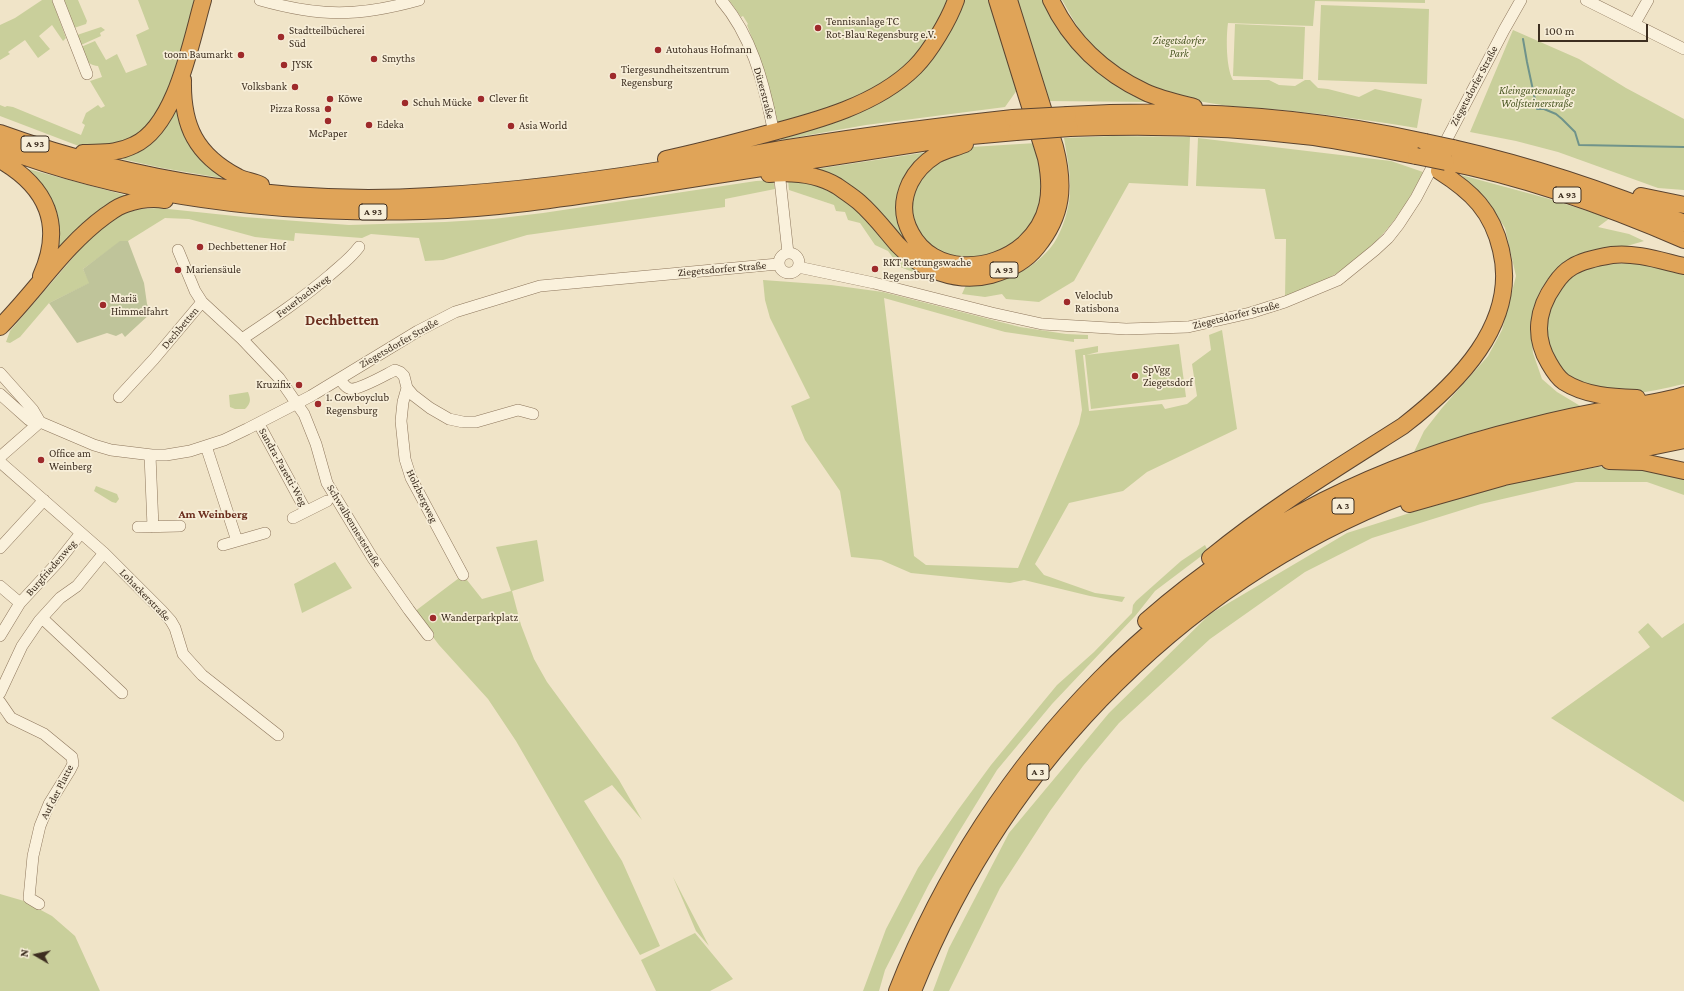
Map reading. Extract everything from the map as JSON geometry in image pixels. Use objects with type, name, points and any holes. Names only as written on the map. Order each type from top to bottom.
[{"type":"highway","points":[[70,155],[116,152],[141,142],[151,134],[166,114],[183,69],[203,0]]},
{"type":"highway","points":[[579,182],[602,172],[722,146],[808,123],[873,97],[915,67],[940,33],[953,9],[956,0]]},
{"type":"highway","name":"A 93","points":[[997,0],[1046,158],[1050,177],[1050,192],[1047,208],[1040,224],[1030,239],[1018,250],[1006,257],[991,263],[972,266],[958,265],[931,256],[920,247],[913,237],[904,216],[906,191],[913,176],[922,165],[936,155],[970,143],[994,141],[1011,128]]},
{"type":"highway","name":"A 93","points":[[740,172],[764,175],[783,173],[810,176],[835,185],[859,201],[898,245],[914,259],[939,273],[960,277],[978,277],[999,272],[1019,263],[1033,252],[1053,225],[1060,199],[1061,188],[1059,163],[1055,147],[1009,0]]},
{"type":"highway","name":"A 93","points":[[1051,0],[1060,18],[1075,39],[1099,64],[1115,75],[1146,92],[1221,114]]},
{"type":"highway","points":[[183,69],[184,111],[191,133],[202,150],[239,178],[260,184],[270,193]]},
{"type":"highway","name":"A 93","points":[[0,148],[72,172],[152,191],[202,200],[268,208],[372,212],[426,211],[544,201],[740,172],[792,162],[945,140],[1011,128],[1152,112],[1221,114],[1313,122],[1425,142],[1446,160],[1570,196],[1613,211],[1684,240]]},
{"type":"highway","name":"A 93","points":[[1069,121],[1247,130],[1313,137],[1364,145],[1416,156]]},
{"type":"highway","name":"A 93","points":[[0,132],[70,155],[140,173],[189,183],[270,193],[357,197],[429,196],[535,188],[912,130],[1011,128]]},
{"type":"highway","name":"A 3","points":[[1134,631],[1154,608],[1177,586],[1240,534],[1322,477],[1403,426],[1442,394],[1472,360],[1489,334],[1500,307],[1504,275],[1498,238],[1491,220],[1480,204],[1462,185],[1446,160],[1416,156]]},
{"type":"highway","points":[[0,160],[29,182],[40,195],[48,209],[52,226],[51,245],[47,263],[35,288]]},
{"type":"highway","name":"A 93","points":[[1446,160],[1518,164],[1597,190],[1684,223]]},
{"type":"highway","name":"A 93","points":[[1597,190],[1620,192],[1684,205]]},
{"type":"highway","points":[[0,327],[18,309],[72,245],[94,224],[125,204],[156,199],[188,204],[202,200]]},
{"type":"highway","points":[[1684,266],[1640,257],[1613,255],[1591,260],[1572,267],[1559,278],[1546,297],[1540,314],[1539,327],[1540,341],[1544,356],[1563,381],[1575,388],[1595,394],[1619,398],[1648,398],[1684,394]]},
{"type":"highway","name":"A 3","points":[[1061,720],[1086,680],[1134,631],[1185,588],[1222,561],[1278,525],[1358,484],[1422,458],[1493,436],[1566,418],[1674,398],[1684,394]]},
{"type":"highway","name":"A 3","points":[[897,991],[924,928],[950,877],[971,842],[1019,771],[1061,720],[1131,649],[1192,597],[1260,552],[1333,510],[1410,477],[1489,451],[1561,433],[1684,410]]},
{"type":"highway","name":"A 3","points":[[913,991],[935,939],[962,885],[998,826],[1053,751],[1121,678],[1203,608],[1257,571],[1294,549],[1357,516],[1429,486],[1497,465],[1583,444],[1684,425]]},
{"type":"highway","points":[[1357,516],[1384,512],[1504,477],[1684,440]]},
{"type":"highway","points":[[1582,460],[1643,462],[1684,471]]},
{"type":"street","points":[[58,0],[87,74]]},
{"type":"street","points":[[260,0],[309,12],[353,13],[377,10],[419,0]]},
{"type":"street","name":"Dürerstraße","points":[[721,0],[739,25],[752,52],[765,93],[772,124]]},
{"type":"street","name":"Ziegetsdorfer Straße","points":[[798,267],[874,283],[992,313],[1056,326],[1126,329],[1188,327],[1250,313],[1285,302],[1338,280],[1376,250],[1399,224],[1416,198],[1521,0]]},
{"type":"street","points":[[1586,0],[1684,49]]},
{"type":"street","points":[[1634,23],[1648,0]]},
{"type":"street","points":[[780,180],[788,253]]},
{"type":"street","name":"Feuerbachweg","points":[[242,339],[290,307],[353,255],[359,247]]},
{"type":"street","name":"Dechbetten","points":[[120,397],[202,302],[195,291],[178,250]]},
{"type":"street","points":[[788,253],[792,254],[798,259],[798,267],[793,273],[789,274],[782,271],[778,264],[781,256],[788,253]]},
{"type":"street","name":"Ziegetsdorfer Straße","points":[[0,394],[29,420],[40,422],[94,445],[110,450],[150,455],[190,451],[224,440],[259,424],[311,396],[418,331],[455,312],[540,286],[778,264]]},
{"type":"street","name":"Schwalbenneststraße","points":[[202,302],[242,339],[279,378],[304,414],[316,444],[327,483],[372,557],[428,635]]},
{"type":"street","points":[[340,379],[345,386],[351,389],[359,387],[395,370],[404,376],[407,388],[430,408],[449,419],[464,422],[476,422],[518,410],[533,414]]},
{"type":"street","points":[[0,373],[33,410],[40,422],[0,457]]},
{"type":"street","name":"Holzbergweg","points":[[407,388],[403,402],[401,421],[405,459],[411,478],[463,575]]},
{"type":"street","name":"Sandra-Paretti-Weg","points":[[259,424],[306,511]]},
{"type":"street","points":[[206,446],[237,541]]},
{"type":"street","points":[[150,455],[153,527]]},
{"type":"street","name":"Lohackerstraße","points":[[0,462],[104,553],[171,621],[175,628],[183,654],[202,675],[278,735]]},
{"type":"street","points":[[0,548],[44,500]]},
{"type":"street","name":"Sandra-Paretti-Weg","points":[[293,518],[327,501]]},
{"type":"street","points":[[138,527],[180,526]]},
{"type":"street","points":[[223,545],[265,532]]},
{"type":"street","name":"Burgfriedenweg","points":[[0,636],[20,603],[58,562],[81,533]]},
{"type":"street","points":[[1,691],[22,646],[42,618],[60,598],[77,586],[104,553]]},
{"type":"street","name":"Burgfriedenweg","points":[[0,586],[20,603]]},
{"type":"street","points":[[42,618],[122,693]]},
{"type":"street","name":"Auf der Platte","points":[[0,702],[11,718],[44,734],[72,757],[73,764],[49,804],[40,826],[33,856],[29,898],[40,904]]},
{"type":"green space","points":[[42,0],[52,0],[66,38],[63,41],[52,25],[39,36],[50,49],[38,58],[25,40],[8,52],[10,54],[0,60],[0,25],[15,18]]},
{"type":"green space","points":[[64,0],[78,0],[87,21],[86,24],[74,28]]},
{"type":"green space","points":[[138,0],[194,0],[170,96],[139,140],[84,148],[0,116],[0,105],[5,107],[13,107],[81,135],[85,125],[82,123],[86,113],[98,105],[101,108],[105,106],[90,81],[102,77],[98,66],[88,62],[81,47],[95,41],[106,60],[117,54],[126,73],[147,65],[136,35],[149,29]]},
{"type":"green space","points":[[729,0],[951,0],[949,7],[911,63],[888,81],[850,102],[776,125],[763,67],[747,25],[748,24]]},
{"type":"green space","points":[[962,0],[992,0],[1017,90],[1005,107],[866,125],[781,140],[781,136],[879,99]]},
{"type":"green space","points":[[1013,0],[1045,0],[1049,8],[1155,102],[1045,101]]},
{"type":"green space","name":"Ziegetsdorfer Park","points":[[1062,0],[1425,0],[1425,3],[1315,1],[1313,26],[1228,23],[1227,29],[1228,60],[1233,80],[1269,80],[1279,85],[1295,86],[1305,80],[1310,80],[1318,88],[1359,97],[1375,89],[1422,99],[1417,128],[1322,114],[1231,106],[1201,101],[1161,90],[1142,82],[1108,60],[1093,46],[1079,29]]},
{"type":"green space","points":[[1321,5],[1429,9],[1427,84],[1318,80]]},
{"type":"green space","points":[[1235,24],[1305,27],[1303,79],[1233,76]]},
{"type":"green space","points":[[101,27],[105,30],[100,33],[101,36],[81,45],[77,35]]},
{"type":"green space","name":"Kleingartenanlage Wolfsteinerstraße","points":[[1513,30],[1579,59],[1626,88],[1684,119],[1684,190],[1658,188],[1558,152],[1516,141],[1470,132]]},
{"type":"green space","points":[[178,96],[179,109],[233,180],[162,168],[113,157],[128,154]]},
{"type":"green space","points":[[1113,136],[1190,137],[1188,186],[1129,183],[1074,281],[1039,302],[1006,299],[1002,294],[985,297],[962,294],[966,285],[994,282],[1019,273],[1042,257],[1054,243],[1065,219],[1070,193],[1069,172],[1064,138]]},
{"type":"green space","points":[[1198,138],[1391,161],[1423,172],[1405,205],[1383,234],[1370,248],[1341,271],[1325,280],[1285,297],[1286,239],[1275,239],[1265,189],[1196,186]]},
{"type":"green space","points":[[1036,143],[1042,163],[1042,204],[1028,232],[991,258],[945,257],[920,238],[909,209],[918,175],[931,163],[971,147]]},
{"type":"green space","points":[[928,152],[899,193],[938,267],[810,170]]},
{"type":"green space","points":[[17,166],[136,198],[54,261],[58,223],[54,205],[38,184]]},
{"type":"green space","points":[[1461,175],[1546,198],[1610,218],[1598,227],[1629,234],[1644,241],[1627,246],[1609,247],[1589,252],[1554,272],[1541,289],[1533,309],[1530,325],[1533,353],[1542,379],[1557,392],[1582,407],[1482,430],[1414,452],[1424,431],[1442,408],[1488,356],[1502,330],[1516,276],[1505,228],[1486,198]]},
{"type":"green space","points":[[773,180],[775,189],[725,199],[725,207],[527,235],[443,260],[425,261],[419,238],[371,234],[362,238],[295,233],[294,241],[255,237],[189,219],[165,218],[128,241],[120,242],[83,269],[90,283],[49,303],[20,337],[10,343],[6,342],[10,331],[95,232],[108,222],[124,213],[140,209],[159,208],[244,217],[349,225],[445,222],[493,219],[543,213],[756,181]]},
{"type":"green space","points":[[788,180],[806,183],[821,188],[835,194],[847,202],[911,262],[919,273],[918,274],[900,267],[888,251],[875,245],[860,223],[848,220],[845,212],[836,211],[834,205],[789,190]]},
{"type":"green space","points":[[120,241],[128,241],[144,283],[147,304],[151,313],[125,337],[122,333],[116,336],[107,333],[77,343],[49,303],[89,283],[83,269]]},
{"type":"green space","points":[[1629,261],[1684,272],[1684,384],[1628,394],[1609,392],[1579,383],[1568,377],[1555,362],[1549,349],[1546,334],[1547,320],[1551,305],[1557,292],[1566,281],[1578,273],[1590,268],[1603,265],[1629,263]]},
{"type":"green space","points":[[763,280],[831,285],[883,292],[1020,327],[1066,334],[1088,335],[1088,339],[1074,339],[1074,342],[1005,332],[884,298],[914,556],[926,565],[1018,568],[1079,424],[1082,410],[1075,350],[1098,346],[1098,352],[1086,355],[1179,344],[1186,397],[1091,409],[1085,355],[1083,355],[1089,411],[1162,404],[1165,409],[1187,404],[1197,396],[1192,364],[1211,350],[1209,335],[1222,330],[1237,429],[1147,472],[1123,491],[1069,503],[1035,564],[1044,575],[1095,593],[1125,597],[1122,602],[1024,580],[1010,583],[911,573],[881,560],[851,557],[840,491],[805,440],[791,406],[810,398],[770,318],[765,300]]},
{"type":"green space","points":[[248,392],[250,401],[245,409],[235,409],[230,407],[229,395]]},
{"type":"green space","points":[[1598,467],[1672,473],[1684,477],[1684,495],[1647,482],[1576,482],[1481,504],[1372,538],[1305,572],[1210,639],[1119,723],[1083,766],[1050,811],[1000,888],[949,991],[933,991],[949,948],[1009,833],[1109,713],[1210,614],[1347,533],[1504,483]]},
{"type":"green space","points":[[96,486],[117,494],[119,499],[116,503],[112,502],[94,491]]},
{"type":"green space","points":[[537,540],[544,581],[512,591],[521,625],[534,659],[547,682],[619,780],[642,820],[612,785],[584,801],[622,861],[660,946],[640,955],[516,741],[488,699],[439,645],[414,612],[463,575],[482,599],[511,591],[496,547]]},
{"type":"green space","points":[[1205,545],[1208,551],[1155,591],[1136,615],[1052,704],[997,770],[929,884],[885,970],[879,991],[863,991],[886,929],[918,868],[991,765],[1057,685],[1094,652],[1132,613],[1133,605],[1136,601],[1181,561]]},
{"type":"green space","points":[[335,562],[352,588],[302,613],[294,584]]},
{"type":"green space","points":[[1648,623],[1662,638],[1684,623],[1684,802],[1551,718],[1650,647],[1638,632]]},
{"type":"green space","points":[[673,877],[709,946],[696,931]]},
{"type":"green space","points":[[0,894],[24,901],[52,916],[75,936],[100,991],[0,991]]},
{"type":"green space","points":[[695,933],[733,979],[710,991],[656,991],[641,960]]},
{"type":"waterway","points":[[1523,39],[1537,109],[1544,109],[1556,114],[1562,119],[1575,132],[1579,145],[1684,147]]},
{"type":"place","name":"Tennisanlage TC Rot-Blau Regensburg e.V.","points":[[818,28]]},
{"type":"place","name":"Stadtteilbücherei Süd","points":[[281,37]]},
{"type":"place","name":"Autohaus Hofmann","points":[[658,50]]},
{"type":"place","name":"toom Baumarkt","points":[[241,55]]},
{"type":"place","name":"Smyths","points":[[374,59]]},
{"type":"place","name":"JYSK","points":[[284,65]]},
{"type":"place","name":"Tiergesundheitszentrum Regensburg","points":[[613,76]]},
{"type":"place","name":"Volksbank","points":[[295,87]]},
{"type":"place","name":"Köwe","points":[[330,99]]},
{"type":"place","name":"Clever fit","points":[[481,99]]},
{"type":"place","name":"Schuh Mücke","points":[[405,103]]},
{"type":"place","name":"Pizza Rossa","points":[[328,109]]},
{"type":"place","name":"McPaper","points":[[328,121]]},
{"type":"place","name":"Edeka","points":[[369,125]]},
{"type":"place","name":"Asia World","points":[[511,126]]},
{"type":"place","name":"Dechbettener Hof","points":[[200,247]]},
{"type":"place","name":"RKT Rettungswache Regensburg","points":[[875,269]]},
{"type":"place","name":"Mariensäule","points":[[178,270]]},
{"type":"place","name":"Veloclub Ratisbona","points":[[1067,302]]},
{"type":"place","name":"Mariä Himmelfahrt","points":[[103,305]]},
{"type":"place","name":"SpVgg Ziegetsdorf","points":[[1135,376]]},
{"type":"place","name":"Kruzifix","points":[[299,385]]},
{"type":"place","name":"1. Cowboyclub Regensburg","points":[[318,404]]},
{"type":"place","name":"Office am Weinberg","points":[[41,460]]},
{"type":"place","name":"Wanderparkplatz","points":[[433,618]]},
{"type":"district","name":"Dechbetten","points":[[342,320]]},
{"type":"district","name":"Am Weinberg","points":[[213,514]]}]
